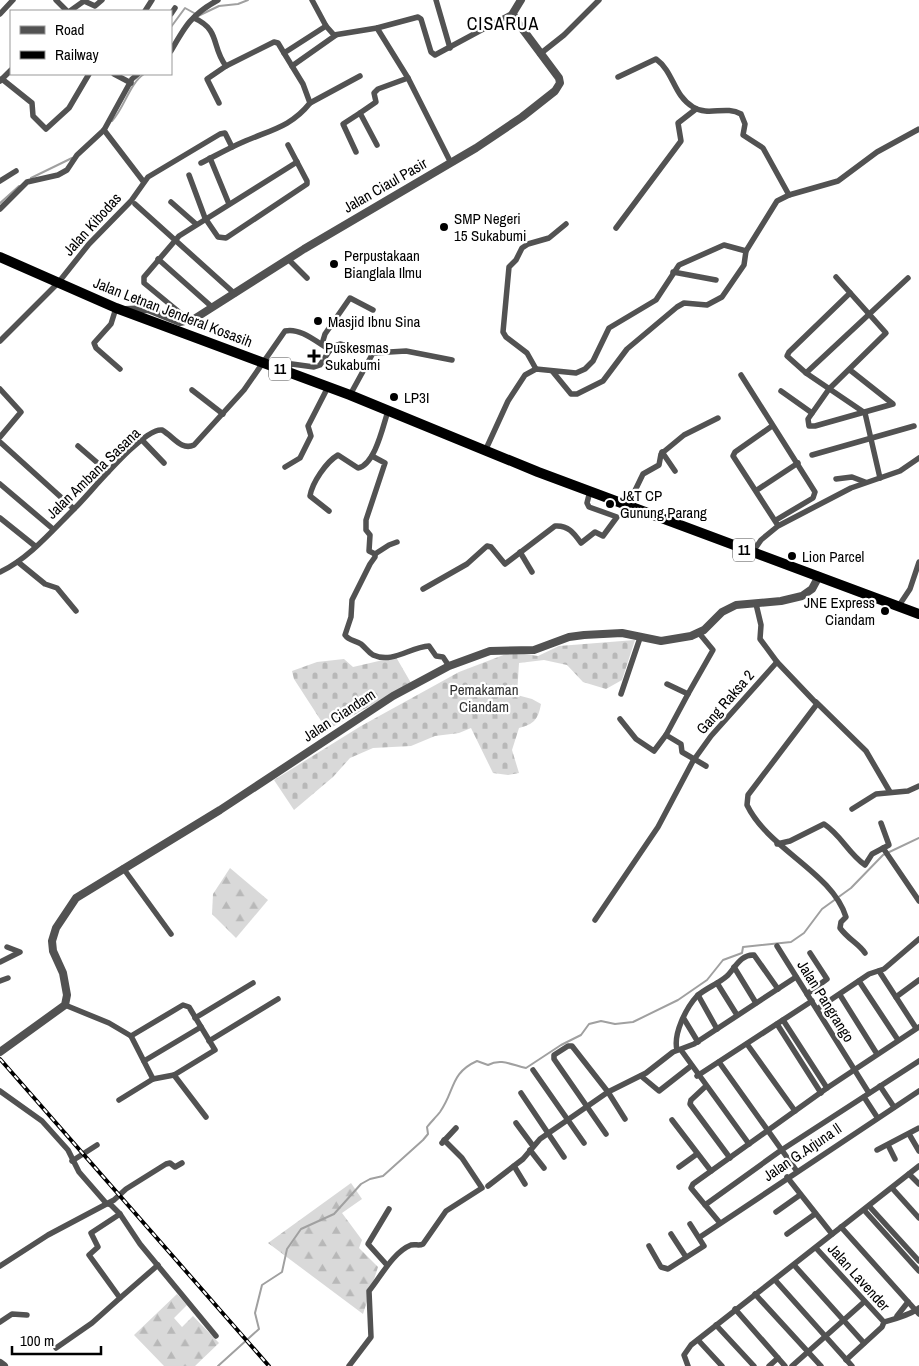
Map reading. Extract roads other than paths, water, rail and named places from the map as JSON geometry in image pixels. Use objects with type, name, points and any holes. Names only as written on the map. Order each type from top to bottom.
[{"type":"highway","name":"Jalan Letnan Jenderal Kosasih","points":[[0,257],[58,284],[120,309],[350,395],[590,492],[919,614]]},
{"type":"street","points":[[0,14],[14,0]]},
{"type":"street","points":[[56,0],[68,10]]},
{"type":"street","points":[[70,10],[84,1],[95,6],[102,0]]},
{"type":"street","points":[[172,49],[181,31],[194,18],[218,0]]},
{"type":"street","points":[[312,0],[326,26],[336,35]]},
{"type":"street","points":[[436,0],[450,48]]},
{"type":"street","points":[[292,66],[336,35],[377,28],[418,17],[421,19],[432,54],[438,54],[513,13],[521,0]]},
{"type":"street","points":[[540,54],[564,35],[599,0]]},
{"type":"street","points":[[0,3],[6,7]]},
{"type":"street","name":"Jalan Ciaul Pasir","points":[[191,321],[288,259],[451,163],[522,117],[558,88],[560,84],[559,78],[525,36],[513,13]]},
{"type":"street","points":[[194,18],[207,24],[226,66]]},
{"type":"street","points":[[284,53],[326,26]]},
{"type":"street","points":[[377,28],[408,78],[451,163]]},
{"type":"street","points":[[200,82],[226,66],[274,42],[278,43],[292,66],[310,103]]},
{"type":"street","points":[[618,77],[656,59],[668,70],[676,91],[696,109],[702,112],[729,110],[741,114],[745,124],[744,136],[763,148],[789,195]]},
{"type":"street","points":[[10,71],[1,80],[32,103],[33,116],[46,129],[69,108],[88,75]]},
{"type":"street","points":[[116,75],[131,82]]},
{"type":"street","points":[[0,209],[27,182],[65,172],[77,155],[104,130],[131,82],[137,75]]},
{"type":"street","points":[[201,163],[232,147],[294,121],[310,103],[360,76]]},
{"type":"street","points":[[356,152],[343,124],[376,102],[374,94],[378,90],[408,78]]},
{"type":"street","points":[[207,79],[219,103]]},
{"type":"street","points":[[616,228],[681,140],[678,123],[696,109]]},
{"type":"street","points":[[360,113],[377,145]]},
{"type":"street","points":[[553,372],[571,394],[599,384],[627,349],[677,307],[684,303],[707,305],[722,297],[744,265],[746,251],[778,201],[789,195],[838,181],[877,152],[919,129]]},
{"type":"street","points":[[104,130],[143,181],[152,173],[224,133],[227,135],[232,147]]},
{"type":"street","points":[[189,175],[205,218],[218,237],[222,239],[230,236],[307,184],[308,181],[288,145]]},
{"type":"street","points":[[210,158],[229,204]]},
{"type":"street","points":[[191,321],[142,282],[144,277],[174,240],[205,218],[297,162]]},
{"type":"street","points":[[0,181],[16,171]]},
{"type":"street","name":"Jalan Kibodas","points":[[0,341],[58,284],[89,244],[131,201],[143,181]]},
{"type":"street","points":[[171,202],[196,224]]},
{"type":"street","points":[[135,204],[235,294]]},
{"type":"street","points":[[536,369],[527,353],[506,337],[503,332],[509,267],[516,260],[522,248],[528,244],[549,238],[566,224]]},
{"type":"street","points":[[486,449],[525,375],[536,369],[576,373],[585,369],[593,361],[609,328],[656,300],[679,265],[724,245],[746,251]]},
{"type":"street","points":[[158,259],[212,307]]},
{"type":"street","points":[[288,259],[306,278]]},
{"type":"street","points":[[673,272],[716,280]]},
{"type":"street","points":[[836,277],[886,331],[883,338],[829,389],[807,422],[810,427],[865,413],[893,402],[850,370]]},
{"type":"street","points":[[806,373],[908,278]]},
{"type":"street","points":[[850,293],[787,356],[806,373],[865,413],[880,478]]},
{"type":"street","points":[[330,350],[322,344],[325,334],[350,298],[373,310]]},
{"type":"street","points":[[120,369],[96,348],[94,343],[111,324],[120,309],[148,309],[180,322],[191,321]]},
{"type":"street","name":"Jalan Ambana Sasana","points":[[0,572],[18,562],[53,530],[108,472],[142,440],[159,430],[183,446],[189,447],[194,445],[244,390],[282,334],[288,330],[296,331],[322,344]]},
{"type":"street","points":[[283,370],[296,364],[314,367],[320,365],[334,345],[344,344],[373,353],[406,351],[452,360]]},
{"type":"street","points":[[350,395],[373,353]]},
{"type":"street","points":[[742,375],[772,426],[813,486],[815,497],[777,523],[752,553]]},
{"type":"street","points":[[285,467],[300,458],[310,438],[308,426],[328,387]]},
{"type":"street","points":[[0,389],[21,412],[0,437]]},
{"type":"street","points":[[192,390],[223,414]]},
{"type":"street","points":[[781,391],[812,413]]},
{"type":"street","points":[[329,511],[310,496],[326,466],[338,455],[361,468],[372,456],[388,411]]},
{"type":"street","points":[[628,505],[642,476],[659,465],[662,452],[684,435],[718,418]]},
{"type":"street","points":[[772,426],[733,454],[777,523]]},
{"type":"street","points":[[812,455],[914,426]]},
{"type":"street","points":[[142,440],[164,463]]},
{"type":"street","points":[[0,442],[74,509]]},
{"type":"street","points":[[78,446],[108,472]]},
{"type":"street","points":[[662,452],[675,471]]},
{"type":"street","points":[[372,456],[386,464],[366,520],[366,530],[370,534],[369,552],[375,554]]},
{"type":"street","points":[[777,523],[865,482],[900,471],[919,458]]},
{"type":"street","points":[[757,490],[798,463]]},
{"type":"street","points":[[836,479],[852,477],[865,482]]},
{"type":"street","points":[[0,484],[53,530]]},
{"type":"street","points":[[423,589],[467,564],[487,546],[491,547],[505,564],[555,526],[561,526],[573,532],[581,543],[595,532],[603,536],[617,517],[589,507],[587,503],[590,492]]},
{"type":"street","points":[[0,518],[35,546]]},
{"type":"street","points":[[375,554],[397,542]]},
{"type":"street","points":[[520,552],[532,572]]},
{"type":"street","points":[[375,554],[375,559],[370,564],[352,600],[351,617],[345,636],[349,640],[359,643],[371,654],[378,656],[397,657],[413,649],[429,646],[436,656],[444,658],[450,666]]},
{"type":"street","points":[[18,562],[45,584],[57,588],[76,611]]},
{"type":"street","points":[[898,607],[910,588],[919,562]]},
{"type":"street","name":"Jalan Ciandam","points":[[65,1005],[67,995],[63,973],[52,945],[54,932],[76,898],[220,810],[367,712],[450,666],[490,651],[534,650],[575,636],[617,633],[666,641],[700,633],[731,607],[802,596],[812,589],[819,576]]},
{"type":"street","points":[[756,604],[761,624],[760,639],[777,662],[866,751],[890,792]]},
{"type":"street","points":[[620,719],[636,739],[654,751],[656,750],[714,648],[700,633]]},
{"type":"street","points":[[621,694],[640,638]]},
{"type":"street","name":"Gang Raksa 2","points":[[595,920],[658,827],[693,760],[710,736],[777,662]]},
{"type":"street","points":[[667,684],[688,694]]},
{"type":"street","points":[[816,702],[816,706],[747,798],[748,808],[777,844],[824,884],[846,917],[841,922],[840,928],[850,941],[861,946],[865,953]]},
{"type":"street","points":[[666,735],[681,744],[681,750],[693,760],[706,766]]},
{"type":"street","points":[[852,809],[876,794],[908,791],[919,786]]},
{"type":"street","points":[[777,844],[824,824],[840,837],[843,845],[864,865],[872,854],[889,844],[881,823]]},
{"type":"street","points":[[883,848],[919,901]]},
{"type":"street","points":[[123,868],[171,934]]},
{"type":"street","points":[[817,1009],[872,972],[879,971],[919,939]]},
{"type":"street","name":"Jalan Pangrango","points":[[777,946],[854,1070],[877,1117]]},
{"type":"street","points":[[0,962],[20,952],[7,947]]},
{"type":"street","points":[[806,994],[827,980],[810,953]]},
{"type":"street","points":[[749,1144],[679,1050],[676,1036],[698,995],[717,983],[745,956],[754,955],[778,989]]},
{"type":"street","points":[[734,967],[756,1003]]},
{"type":"street","points":[[720,1223],[691,1186],[827,1088],[918,1028],[879,971]]},
{"type":"street","points":[[349,1366],[372,1338],[369,1291],[376,1284],[386,1264],[410,1246],[423,1244],[446,1211],[523,1160],[531,1148],[548,1134],[608,1092],[641,1076],[679,1050],[698,1042],[796,977]]},
{"type":"street","points":[[0,981],[8,978]]},
{"type":"street","points":[[896,997],[919,980]]},
{"type":"street","points":[[859,981],[898,1040]]},
{"type":"street","points":[[195,1018],[254,983]]},
{"type":"street","points":[[717,983],[737,1015]]},
{"type":"street","points":[[698,995],[717,1029]]},
{"type":"street","points":[[840,995],[877,1054]]},
{"type":"street","points":[[209,1041],[278,999]]},
{"type":"street","points":[[698,1076],[812,1001]]},
{"type":"street","points":[[0,1052],[65,1005],[109,1023],[131,1036],[153,1079]]},
{"type":"street","points":[[119,1100],[153,1079],[174,1075],[214,1051],[189,1007],[183,1005],[131,1036]]},
{"type":"street","points":[[684,1019],[698,1042]]},
{"type":"street","points":[[783,1020],[827,1088]]},
{"type":"street","points":[[777,1024],[821,1093]]},
{"type":"street","points":[[144,1061],[201,1028]]},
{"type":"street","points":[[747,1044],[796,1111]]},
{"type":"street","points":[[606,1134],[554,1059],[554,1055],[568,1046],[572,1046],[608,1092],[625,1119]]},
{"type":"street","points":[[798,1056],[804,1052]]},
{"type":"street","points":[[705,1205],[780,1151],[919,1061]]},
{"type":"street","points":[[719,1062],[780,1151],[796,1170]]},
{"type":"street","points":[[641,1076],[659,1091],[691,1066]]},
{"type":"street","points":[[533,1070],[584,1143]]},
{"type":"street","points":[[174,1075],[206,1117]]},
{"type":"street","points":[[706,1086],[690,1101],[690,1104],[730,1158]]},
{"type":"street","points":[[880,1086],[894,1107]]},
{"type":"street","points":[[0,1091],[19,1107],[38,1118],[68,1150],[72,1161],[106,1203],[111,1205],[120,1214],[158,1266],[216,1336]]},
{"type":"street","name":"Jalan G.Arjuna ll","points":[[700,1237],[796,1170],[919,1091]]},
{"type":"street","points":[[521,1093],[564,1157]]},
{"type":"street","points":[[672,1120],[710,1171]]},
{"type":"street","points":[[516,1123],[544,1168]]},
{"type":"street","points":[[456,1128],[443,1142],[462,1158],[485,1186]]},
{"type":"street","points":[[877,1150],[919,1128]]},
{"type":"street","points":[[908,1134],[919,1151]]},
{"type":"street","points":[[72,1161],[96,1145]]},
{"type":"street","points":[[888,1145],[896,1159]]},
{"type":"street","points":[[679,1167],[697,1154]]},
{"type":"street","points":[[0,1266],[48,1235],[114,1200],[126,1189],[169,1163],[175,1166],[182,1163]]},
{"type":"street","points":[[514,1166],[525,1184]]},
{"type":"street","points":[[688,1366],[683,1359],[685,1352],[698,1340],[919,1166]]},
{"type":"street","points":[[909,1174],[919,1184]]},
{"type":"street","points":[[787,1177],[832,1234]]},
{"type":"street","points":[[892,1188],[919,1218]]},
{"type":"street","points":[[776,1212],[800,1195]]},
{"type":"street","points":[[869,1206],[894,1238]]},
{"type":"street","points":[[386,1264],[368,1244],[390,1209]]},
{"type":"street","points":[[864,1210],[916,1261],[919,1271]]},
{"type":"street","points":[[120,1214],[91,1233],[98,1246],[89,1255],[120,1298]]},
{"type":"street","points":[[787,1234],[815,1214]]},
{"type":"street","points":[[649,1246],[663,1269],[668,1269],[704,1246],[690,1224]]},
{"type":"street","points":[[841,1227],[918,1311],[897,1316],[884,1322],[882,1327],[846,1360]]},
{"type":"street","points":[[671,1234],[686,1257]]},
{"type":"street","name":"Jalan Lavender","points":[[816,1248],[884,1322]]},
{"type":"street","points":[[794,1265],[864,1343]]},
{"type":"street","points":[[56,1348],[92,1323],[158,1266]]},
{"type":"street","points":[[775,1280],[852,1366]]},
{"type":"street","points":[[755,1294],[821,1366]]},
{"type":"street","points":[[792,1366],[864,1302]]},
{"type":"street","points":[[897,1316],[908,1302]]},
{"type":"street","points":[[735,1309],[785,1366]]},
{"type":"street","points":[[0,1322],[12,1314],[27,1315]]},
{"type":"street","points":[[716,1325],[754,1366]]},
{"type":"street","points":[[698,1340],[722,1366]]},
{"type":"street","points":[[769,1366],[778,1358]]},
{"type":"street","points":[[0,1363],[4,1366]]},
{"type":"waterway","points":[[198,16],[219,6],[238,4],[248,0]]},
{"type":"waterway","points":[[172,26],[185,8],[194,13]]},
{"type":"waterway","points":[[112,121],[134,84],[143,75]]},
{"type":"waterway","points":[[31,178],[72,158]]},
{"type":"waterway","points":[[0,203],[19,186]]},
{"type":"waterway","points":[[218,1366],[259,1329],[255,1313],[262,1285],[282,1272],[287,1249],[301,1229],[334,1214],[361,1184],[370,1179],[383,1176],[423,1140],[428,1134],[427,1127],[445,1104],[457,1077],[468,1066],[477,1061],[488,1065],[502,1062],[526,1068],[561,1045],[581,1035],[589,1024],[601,1021],[615,1024],[633,1022],[678,1000],[707,980],[723,960],[742,953],[743,947],[791,942],[804,933],[822,909],[851,888],[883,855],[919,838]]},
{"type":"railway","points":[[0,1059],[269,1366]]},
{"type":"place","name":"SMP Negeri 15 Sukabumi","points":[[444,227]]},
{"type":"place","name":"Perpustakaan Bianglala Ilmu","points":[[334,264]]},
{"type":"place","name":"Masjid Ibnu Sina","points":[[318,321]]},
{"type":"place","name":"Puskesmas Sukabumi","points":[[314,356]]},
{"type":"place","name":"LP3I","points":[[394,397]]},
{"type":"place","name":"J&T CP Gunung Parang","points":[[610,504]]},
{"type":"place","name":"Lion Parcel","points":[[792,556]]},
{"type":"place","name":"JNE Express Ciandam","points":[[885,611]]},
{"type":"district","name":"CISARUA","points":[[503,23]]},
{"type":"park label","name":"Pemakaman Ciandam","points":[[484,698]]}]
